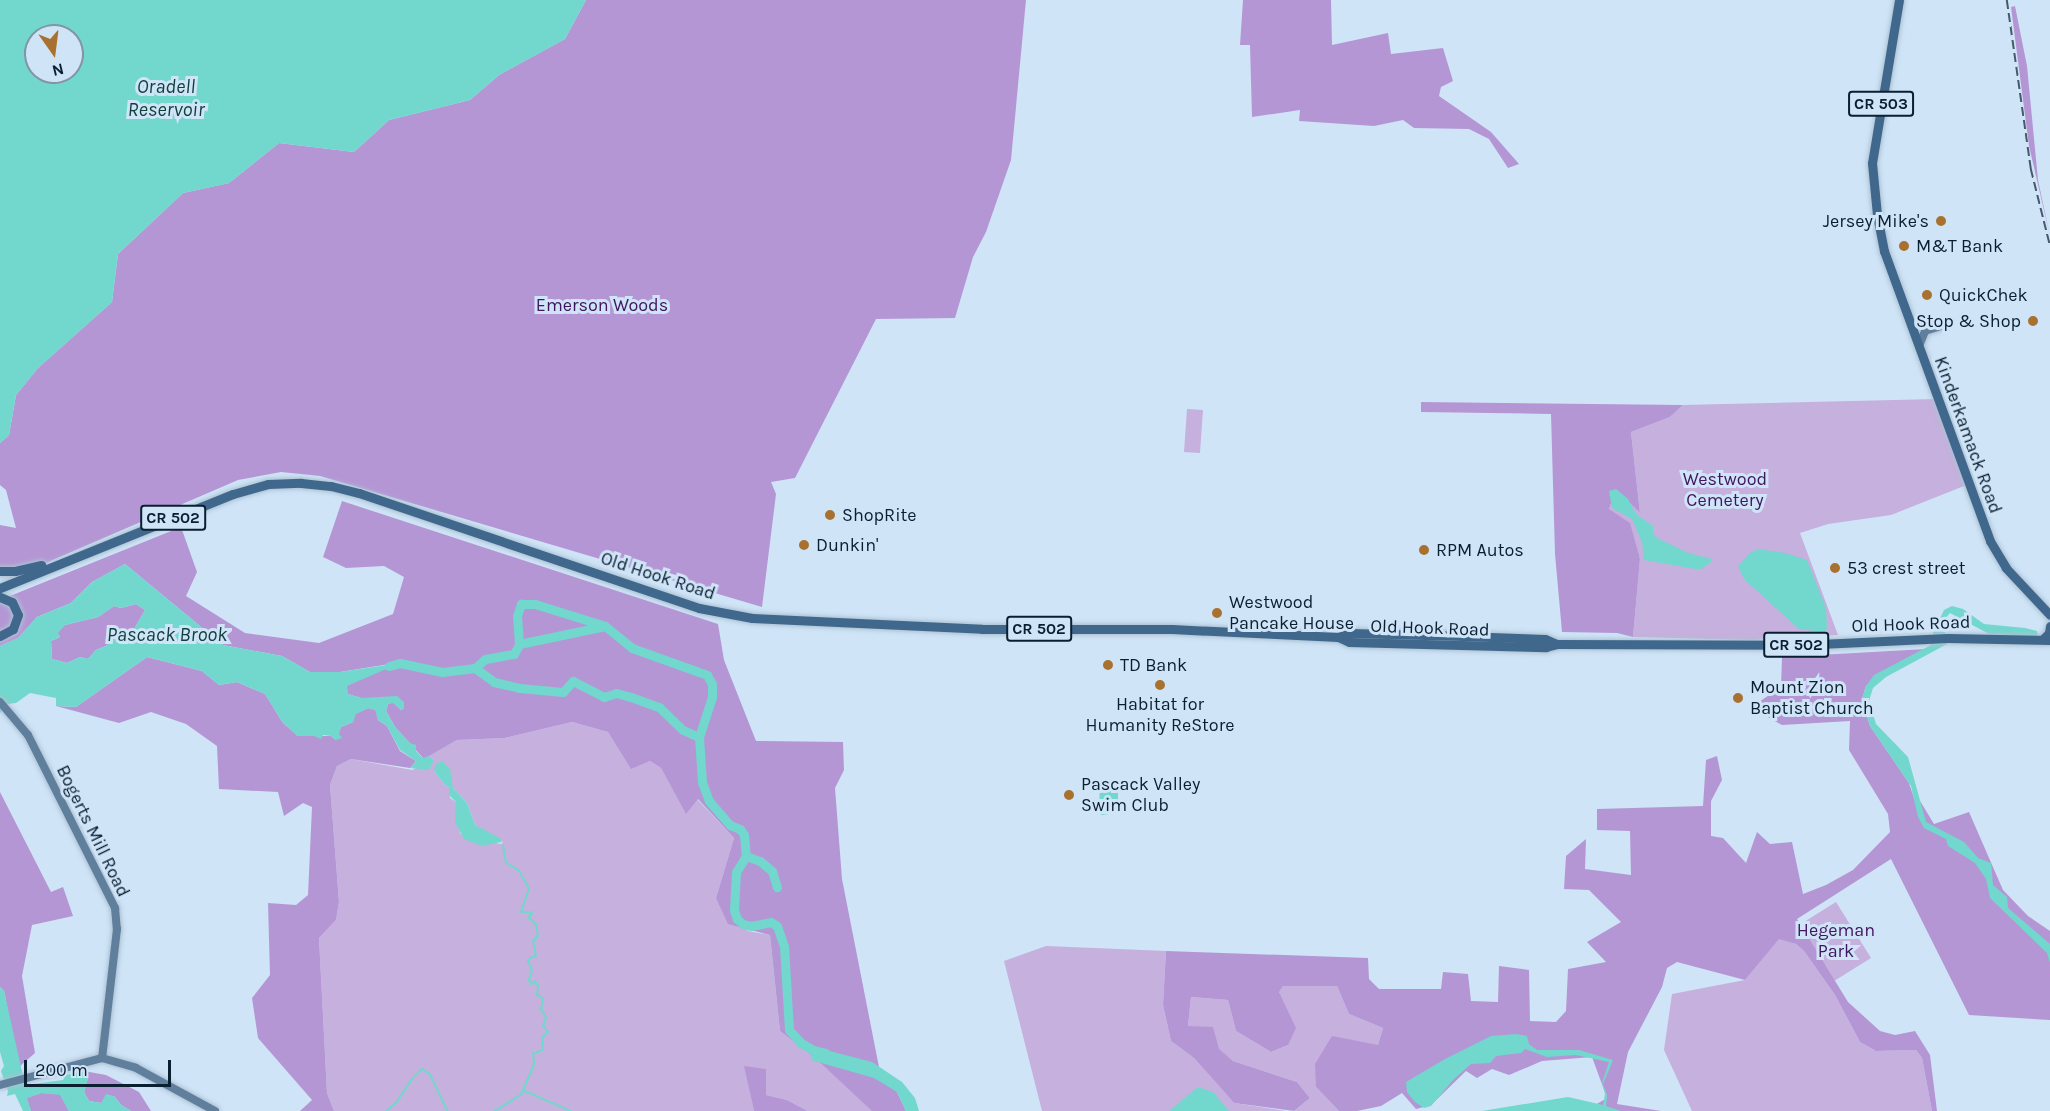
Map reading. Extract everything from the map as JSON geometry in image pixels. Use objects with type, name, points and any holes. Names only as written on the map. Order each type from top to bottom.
[{"type":"main road","name":"Kinderkamack Road","points":[[1899,0],[1872,168],[1878,224],[1884,251],[1992,546],[2006,568],[2049,613]]},
{"type":"main road","name":"Old Hook Road","points":[[0,588],[233,494],[268,484],[301,483],[331,486],[359,493],[721,613],[756,618],[959,628],[1172,629],[1338,637],[1350,633],[1409,634],[1545,639],[1557,644],[1823,645],[1931,638],[2046,640]]},
{"type":"main road","points":[[0,571],[32,568],[97,548]]},
{"type":"main road","points":[[0,597],[12,602],[18,615],[13,629],[0,636]]},
{"type":"main road","points":[[2046,640],[2050,625],[2049,613]]},
{"type":"street","points":[[1919,351],[1923,333],[1932,327],[1943,325]]},
{"type":"street","name":"Bogerts Mill Road","points":[[2,705],[28,735],[115,908],[117,929],[102,1058]]},
{"type":"street","points":[[3,1084],[102,1058],[136,1068],[215,1111]]},
{"type":"green space","name":"Emerson Woods","points":[[586,0],[1026,0],[1011,160],[986,232],[973,257],[955,318],[876,319],[795,478],[771,482],[776,494],[762,607],[320,476],[281,472],[238,480],[32,569],[0,571],[0,525],[16,528],[6,490],[0,485],[0,443],[9,435],[16,395],[38,368],[112,302],[118,254],[183,193],[229,183],[279,143],[354,152],[389,120],[470,100],[499,75],[565,39]]},
{"type":"green space","points":[[1243,0],[1331,0],[1332,45],[1388,33],[1391,54],[1443,48],[1453,81],[1441,87],[1439,96],[1491,132],[1519,164],[1508,168],[1489,139],[1469,129],[1414,128],[1403,120],[1374,126],[1299,121],[1300,110],[1252,117],[1250,45],[1240,45]]},
{"type":"green space","points":[[2015,6],[2027,66],[2038,180],[2050,236],[2029,146],[2011,7]]},
{"type":"green space","name":"Westwood Cemetery","points":[[1937,399],[1968,482],[1964,486],[1891,515],[1828,524],[1800,533],[1838,635],[1752,640],[1633,637],[1640,558],[1609,509],[1616,490],[1640,513],[1631,432],[1670,417],[1683,405]]},
{"type":"green space","points":[[1421,402],[1683,405],[1670,417],[1631,432],[1640,513],[1616,490],[1609,509],[1630,523],[1640,559],[1633,637],[1617,633],[1562,632],[1555,554],[1551,414],[1421,412]]},
{"type":"green space","points":[[1187,409],[1203,410],[1200,453],[1184,452]]},
{"type":"green space","points":[[342,501],[718,624],[724,660],[756,741],[843,742],[844,770],[835,788],[842,879],[879,1067],[897,1092],[906,1111],[872,1111],[816,1059],[780,1031],[770,935],[728,924],[716,898],[734,838],[698,799],[686,814],[661,768],[650,761],[631,769],[608,732],[572,722],[505,738],[457,740],[424,759],[395,727],[386,711],[388,704],[393,702],[401,710],[404,708],[392,698],[361,698],[348,694],[346,686],[396,663],[340,672],[310,672],[282,656],[223,645],[125,564],[92,582],[71,603],[37,617],[18,638],[0,646],[0,600],[181,527],[197,572],[186,596],[245,633],[319,643],[393,614],[404,577],[384,566],[346,568],[323,557]]},
{"type":"green space","points":[[136,604],[145,610],[133,631],[124,632],[106,646],[96,650],[88,659],[80,657],[67,663],[52,659],[51,641],[60,637],[57,633],[65,625],[98,617],[114,606],[121,608]]},
{"type":"green space","points":[[1926,649],[1866,686],[1862,699],[1870,726],[1909,783],[1915,801],[1917,796],[1934,824],[1969,812],[2003,890],[2028,916],[2050,931],[2050,1020],[1969,1015],[1891,859],[1797,919],[1848,1002],[1880,1031],[1895,1035],[1915,1031],[1930,1055],[1937,1111],[1932,1111],[1922,1058],[1916,1050],[1876,1051],[1860,1042],[1835,995],[1804,951],[1796,944],[1779,939],[1745,980],[1677,962],[1667,968],[1662,987],[1628,1052],[1617,1104],[1661,1111],[1585,1111],[1607,1098],[1592,1057],[1542,1061],[1509,1075],[1492,1069],[1477,1078],[1466,1071],[1431,1105],[1416,1109],[1402,1093],[1381,1106],[1357,1111],[1339,1111],[1316,1087],[1315,1064],[1332,1036],[1378,1045],[1383,1028],[1349,1014],[1337,986],[1283,986],[1279,992],[1296,1028],[1288,1045],[1271,1052],[1236,1031],[1228,1000],[1191,997],[1188,1026],[1213,1027],[1219,1049],[1233,1061],[1297,1082],[1310,1098],[1294,1111],[1234,1103],[1194,1058],[1171,1041],[1163,1005],[1166,951],[1368,958],[1369,979],[1379,989],[1441,989],[1443,972],[1468,974],[1471,1001],[1498,1002],[1499,966],[1529,970],[1530,1021],[1556,1022],[1566,1011],[1568,969],[1606,962],[1587,942],[1621,922],[1589,890],[1564,889],[1566,856],[1586,839],[1585,869],[1631,875],[1630,831],[1597,830],[1597,809],[1703,806],[1706,760],[1717,756],[1722,780],[1711,801],[1711,836],[1723,838],[1746,863],[1757,832],[1770,844],[1792,842],[1803,894],[1826,885],[1853,870],[1890,832],[1888,814],[1849,750],[1850,721],[1782,725],[1766,716],[1759,702],[1781,687],[1782,657]]},
{"type":"green space","points":[[147,657],[202,671],[219,685],[237,682],[265,694],[283,723],[298,736],[331,736],[336,740],[341,727],[353,722],[355,714],[368,708],[376,710],[378,720],[387,726],[400,751],[416,761],[410,768],[351,759],[337,766],[330,785],[339,902],[336,920],[319,938],[327,1093],[334,1111],[300,1111],[312,1100],[258,1038],[252,998],[270,975],[268,903],[296,905],[308,895],[312,807],[303,803],[284,816],[278,792],[219,789],[217,746],[186,724],[151,712],[119,723],[56,706],[76,707]]},
{"type":"green space","points":[[572,722],[608,732],[631,768],[650,761],[661,768],[686,813],[697,799],[734,838],[716,898],[748,931],[770,935],[780,1031],[816,1059],[873,1111],[808,1111],[787,1100],[766,1095],[745,1066],[754,1111],[334,1111],[327,1093],[319,938],[336,920],[339,902],[330,785],[337,766],[351,759],[412,770],[434,760],[429,756],[457,740],[505,738]],"holes":[[[439,762],[453,788],[467,803],[475,825],[503,842],[502,844],[467,839],[460,833],[456,802],[450,798],[449,787],[434,771]]]},
{"type":"green space","points":[[0,792],[51,892],[63,887],[73,916],[32,925],[22,976],[35,1053],[19,1067],[4,991],[0,987]]},
{"type":"green space","name":"Hegeman Park","points":[[1836,902],[1871,958],[1835,981],[1800,925]]},
{"type":"green space","points":[[1779,938],[1796,944],[1804,951],[1835,995],[1860,1042],[1876,1051],[1916,1050],[1922,1058],[1932,1111],[1692,1111],[1664,1050],[1672,994],[1745,980]]},
{"type":"green space","points":[[1046,946],[1166,951],[1163,1005],[1171,1041],[1194,1058],[1234,1103],[1286,1111],[1042,1111],[1004,961]]},
{"type":"green space","points":[[1283,986],[1337,986],[1349,1014],[1383,1028],[1378,1045],[1316,1087],[1339,1111],[1294,1111],[1310,1098],[1297,1082],[1233,1061],[1188,1026],[1191,997],[1228,1000],[1236,1031],[1271,1052],[1288,1045],[1279,991]]},
{"type":"green space","points":[[744,1066],[766,1069],[766,1095],[787,1100],[808,1111],[754,1111]]},
{"type":"green space","points":[[84,1071],[106,1075],[139,1092],[151,1111],[131,1111],[121,1105],[114,1096],[101,1103],[89,1101],[84,1092],[88,1078]]},
{"type":"green space","points":[[41,1093],[60,1094],[69,1111],[31,1111],[26,1098]]},
{"type":"water","name":"Oradell Reservoir","points":[[0,0],[586,0],[565,39],[499,75],[470,100],[389,120],[354,152],[279,143],[229,183],[183,193],[118,254],[112,302],[38,368],[16,395],[9,435],[0,443]]},
{"type":"water","points":[[1616,489],[1628,499],[1636,514],[1653,526],[1653,533],[1657,538],[1688,553],[1712,559],[1711,562],[1701,569],[1695,569],[1644,560],[1642,542],[1632,519],[1612,508],[1609,491]]},
{"type":"water","points":[[1758,549],[1785,553],[1807,560],[1826,608],[1827,629],[1823,632],[1799,629],[1744,579],[1738,566],[1750,553]]},
{"type":"water","name":"Pascack Brook","points":[[125,564],[223,645],[282,656],[310,672],[340,672],[400,663],[347,686],[348,694],[361,698],[397,696],[404,702],[404,708],[401,710],[393,703],[388,704],[386,711],[395,727],[410,743],[416,745],[416,751],[423,758],[429,756],[434,760],[429,770],[410,768],[416,761],[400,750],[387,726],[378,720],[375,710],[368,708],[356,714],[353,722],[341,727],[339,734],[342,738],[336,740],[331,736],[323,735],[321,739],[314,736],[298,736],[283,723],[265,694],[237,682],[219,685],[202,671],[147,657],[76,707],[56,706],[56,698],[30,693],[16,703],[8,704],[0,713],[0,646],[18,638],[37,617],[71,603],[92,582]],"holes":[[[136,604],[145,610],[133,631],[124,632],[106,646],[96,650],[88,659],[80,657],[67,663],[52,659],[51,641],[60,637],[58,633],[65,625],[98,617],[114,606],[121,608]]]},
{"type":"water","points":[[1952,606],[1963,609],[1984,624],[2025,628],[2037,631],[2038,637],[1989,634],[1950,613],[1943,621],[1947,644],[1886,677],[1873,688],[1869,701],[1876,724],[1908,757],[1926,822],[1964,842],[1978,858],[1991,863],[1993,885],[2007,897],[2008,908],[2050,944],[2050,963],[2047,953],[1990,898],[1986,879],[1975,863],[1948,846],[1946,839],[1924,828],[1918,817],[1911,786],[1870,726],[1862,699],[1866,686],[1874,675],[1931,645],[1933,633],[1944,610]]},
{"type":"water","points":[[442,761],[450,769],[453,788],[467,803],[475,825],[500,838],[504,847],[501,842],[482,846],[464,839],[455,822],[456,802],[449,795],[449,787],[434,771],[436,764]]},
{"type":"water","points":[[1100,780],[1111,780],[1111,793],[1118,793],[1118,802],[1110,802],[1109,814],[1102,815],[1099,813]]},
{"type":"water","points":[[0,987],[4,991],[25,1085],[63,1080],[66,1075],[84,1071],[88,1078],[84,1092],[89,1101],[101,1103],[106,1094],[114,1096],[121,1105],[131,1111],[69,1111],[60,1095],[41,1093],[27,1098],[31,1111],[23,1111],[15,1094],[7,1096],[8,1091],[1,1071],[4,1066],[0,1052]]},
{"type":"water","points":[[1516,1034],[1527,1036],[1529,1044],[1537,1050],[1579,1050],[1613,1060],[1603,1084],[1607,1095],[1606,1106],[1621,1111],[1482,1111],[1568,1097],[1603,1105],[1605,1094],[1602,1083],[1609,1062],[1576,1055],[1547,1057],[1525,1049],[1521,1053],[1496,1056],[1490,1063],[1471,1064],[1454,1079],[1431,1106],[1424,1108],[1407,1092],[1406,1082],[1445,1059],[1491,1036]]},
{"type":"water","points":[[814,1047],[872,1062],[902,1082],[915,1098],[919,1111],[906,1111],[897,1092],[874,1078],[811,1060]]},
{"type":"water","points":[[1198,1087],[1213,1092],[1229,1111],[1169,1111]]},
{"type":"waterway","name":"Pascack Brook","points":[[389,666],[400,663],[442,672],[475,668],[485,659],[514,654],[519,644],[517,616],[521,604],[535,604],[605,626],[632,648],[707,675],[712,684],[712,697],[699,737],[702,782],[709,801],[730,825],[740,829],[744,835],[746,856],[736,872],[734,910],[737,919],[743,924],[751,926],[771,922],[777,926],[784,946],[789,1030],[801,1043],[813,1050],[826,1053]]},
{"type":"waterway","name":"Pascack Brook","points":[[519,644],[605,626]]},
{"type":"waterway","name":"Pascack Brook","points":[[475,668],[494,682],[519,688],[563,692],[573,681],[604,697],[616,693],[631,697],[659,707],[683,730],[699,737]]},
{"type":"waterway","points":[[495,1111],[521,1095],[534,1065],[533,1054],[543,1050],[542,1038],[548,1032],[543,1027],[546,1017],[541,1010],[543,999],[537,995],[538,986],[529,980],[532,971],[528,962],[530,958],[536,956],[533,941],[538,936],[536,925],[529,918],[532,913],[521,912],[529,889],[519,871],[506,863],[503,846]]},
{"type":"waterway","points":[[746,856],[760,861],[772,871],[777,887]]},
{"type":"waterway","points":[[386,1111],[396,1103],[412,1079],[422,1069],[430,1074],[448,1111]]},
{"type":"waterway","points":[[525,1091],[571,1111]]},
{"type":"railway","points":[[2007,0],[2031,169],[2050,245]]},
{"type":"place","name":"Jersey Mike's","points":[[1941,221]]},
{"type":"place","name":"M&T Bank","points":[[1904,246]]},
{"type":"place","name":"QuickChek","points":[[1927,295]]},
{"type":"place","name":"Stop & Shop","points":[[2033,321]]},
{"type":"place","name":"ShopRite","points":[[830,515]]},
{"type":"place","name":"Dunkin'","points":[[804,545]]},
{"type":"place","name":"RPM Autos","points":[[1424,550]]},
{"type":"place","name":"53 crest street","points":[[1835,568]]},
{"type":"place","name":"Westwood Pancake House","points":[[1217,613]]},
{"type":"place","name":"TD Bank","points":[[1108,665]]},
{"type":"place","name":"Habitat for Humanity ReStore","points":[[1160,685]]},
{"type":"place","name":"Mount Zion Baptist Church","points":[[1738,698]]},
{"type":"place","name":"Pascack Valley Swim Club","points":[[1069,795]]}]
